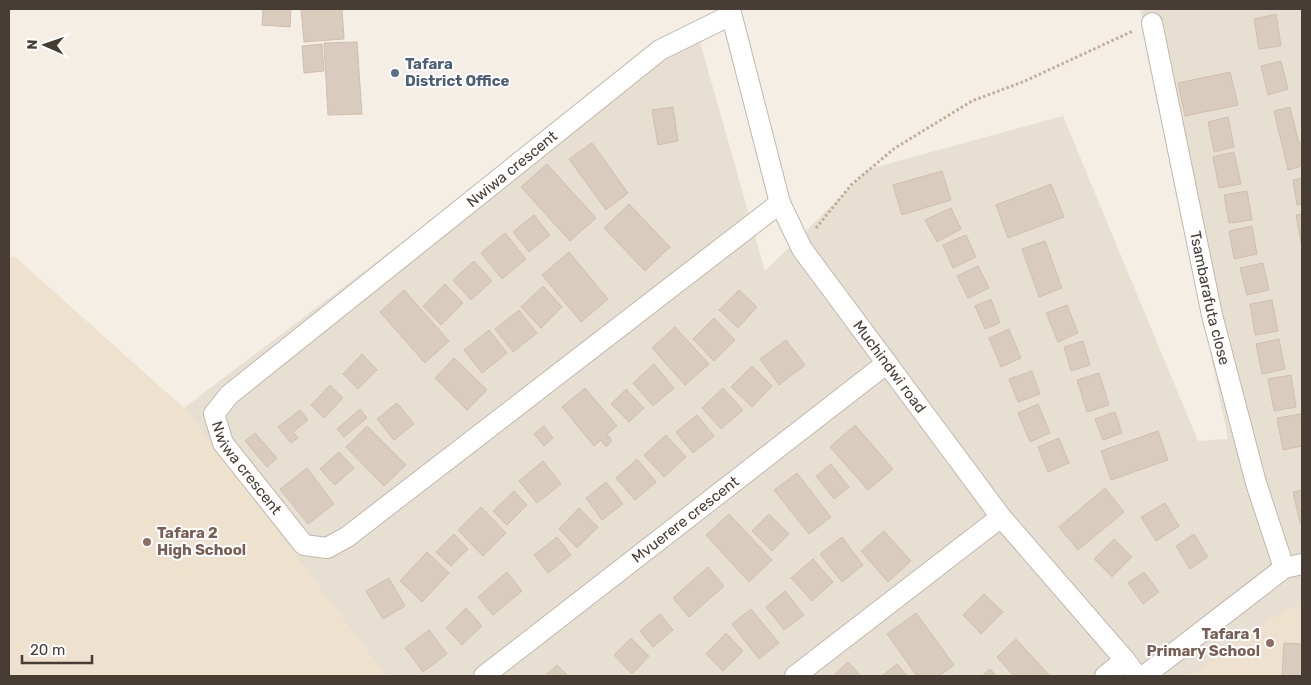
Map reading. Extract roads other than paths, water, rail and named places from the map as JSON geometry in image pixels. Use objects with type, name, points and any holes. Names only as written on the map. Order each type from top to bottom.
[{"type":"street","name":"Muchindwi road","points":[[730,12],[780,203],[802,249],[1001,517],[1131,668]]},
{"type":"street","name":"Nwiwa crescent","points":[[730,12],[660,50],[229,395],[214,414],[223,444],[304,545],[327,548],[355,531],[780,203]]},
{"type":"street","name":"Tsambarafuta close","points":[[1152,23],[1212,315],[1256,482],[1293,566]]},
{"type":"street","name":"Mvuerere crescent","points":[[484,676],[887,363]]},
{"type":"street","points":[[795,676],[1001,517]]},
{"type":"street","points":[[1144,676],[1293,566]]},
{"type":"street","points":[[1105,676],[1131,668]]},
{"type":"place","name":"Tafara District Office","points":[[395,73]]},
{"type":"place","name":"Tafara 2 High School","points":[[147,542]]},
{"type":"place","name":"Tafara 1 Primary School","points":[[1270,643]]}]
